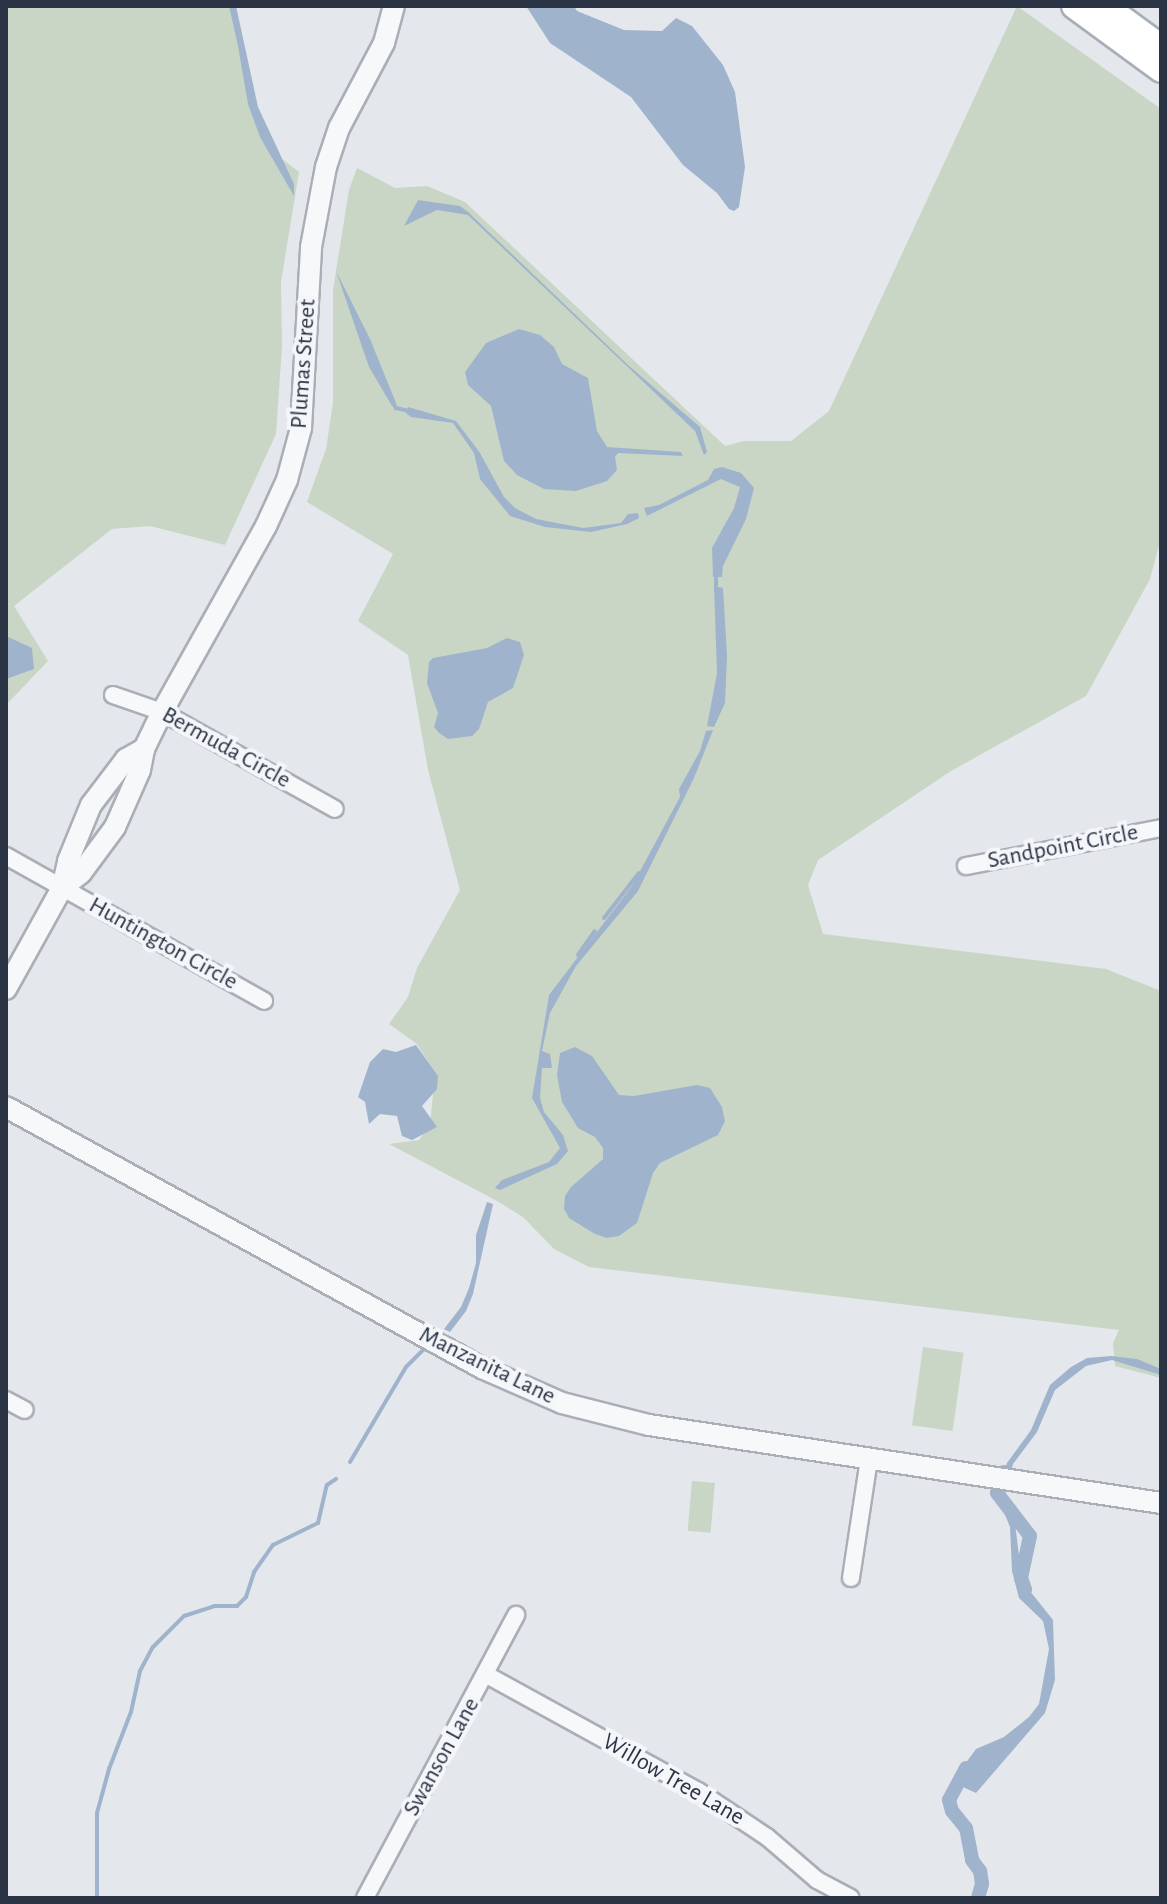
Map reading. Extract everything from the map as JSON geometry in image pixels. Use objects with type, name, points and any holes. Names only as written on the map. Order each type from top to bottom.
[{"type":"main road","points":[[1074,6],[1161,70]]},
{"type":"main road","points":[[1105,6],[1161,47]]},
{"type":"street","name":"Plumas Street","points":[[62,888],[81,873],[115,827],[140,770],[144,749],[162,712],[266,526],[292,468],[307,382],[311,247],[326,167],[339,128],[384,43],[394,6]]},
{"type":"street","name":"Bermuda Circle","points":[[113,695],[162,712],[335,809]]},
{"type":"street","name":"Plumas Street","points":[[6,989],[62,888],[71,852],[91,805],[126,759],[144,749]]},
{"type":"street","name":"Sandpoint Circle","points":[[966,866],[1161,828]]},
{"type":"street","name":"Huntington Circle","points":[[6,856],[264,1001]]},
{"type":"street","name":"Manzanita Lane","points":[[6,1107],[509,1382],[590,1412],[649,1425],[1161,1503]]},
{"type":"street","points":[[6,1400],[25,1410]]},
{"type":"street","points":[[851,1578],[869,1459]]},
{"type":"street","name":"Swanson Lane","points":[[365,1898],[487,1675],[516,1615]]},
{"type":"street","name":"Willow Tree Lane","points":[[487,1675],[722,1806],[767,1837],[817,1880],[851,1898]]},
{"type":"green space","points":[[6,6],[231,6],[254,116],[272,151],[299,172],[281,282],[282,346],[276,434],[225,545],[150,526],[112,529],[14,606],[48,661],[6,705]]},
{"type":"green space","points":[[1017,6],[1161,109],[1161,538],[1150,579],[1086,696],[951,771],[818,860],[808,885],[823,934],[1106,969],[1161,991],[1161,1378],[1115,1366],[1113,1343],[1119,1330],[589,1267],[554,1249],[523,1217],[499,1202],[389,1144],[419,1140],[430,1124],[435,1073],[417,1044],[389,1024],[408,997],[417,968],[460,890],[428,770],[408,655],[358,621],[393,554],[307,502],[326,449],[333,403],[333,290],[349,190],[357,168],[395,188],[427,186],[465,202],[725,446],[744,441],[791,441],[829,411]]},
{"type":"green space","points":[[923,1347],[964,1353],[953,1431],[912,1425]]},
{"type":"green space","points":[[692,1481],[715,1483],[711,1533],[688,1531]]},
{"type":"water","points":[[231,6],[236,6],[258,107],[294,184],[294,196],[260,137],[248,104]]},
{"type":"water","points":[[526,6],[574,6],[577,11],[624,30],[662,31],[676,18],[692,26],[723,65],[735,92],[745,167],[739,207],[734,211],[729,209],[717,193],[683,165],[631,97],[550,43]]},
{"type":"water","points":[[418,200],[460,206],[468,212],[629,366],[700,427],[707,452],[704,455],[695,431],[468,215],[437,210],[404,226]]},
{"type":"water","points":[[336,271],[370,339],[396,403],[392,406],[369,367]]},
{"type":"water","points":[[519,329],[540,335],[554,347],[562,364],[588,378],[597,431],[607,447],[681,452],[683,456],[618,453],[615,457],[617,470],[607,481],[576,491],[544,489],[517,475],[504,461],[491,406],[468,385],[465,372],[486,343]]},
{"type":"water","points":[[408,407],[456,421],[480,453],[504,497],[515,508],[536,519],[583,528],[621,523],[628,514],[638,513],[639,518],[591,532],[545,527],[510,516],[480,479],[474,453],[453,423],[411,417],[406,413]]},
{"type":"water","points":[[722,467],[741,473],[754,488],[746,519],[723,566],[722,577],[713,577],[712,548],[734,508],[740,487],[721,479],[647,516],[644,508],[659,505],[708,480],[714,469]]},
{"type":"water","points":[[714,586],[723,588],[727,656],[725,703],[714,727],[707,726],[717,673]]},
{"type":"water","points":[[6,636],[32,648],[34,669],[6,679]]},
{"type":"water","points":[[507,638],[520,642],[524,655],[513,688],[488,702],[479,729],[472,736],[448,739],[434,727],[438,713],[427,683],[429,662],[433,658],[487,648]]},
{"type":"water","points":[[713,730],[694,778],[638,891],[576,966],[550,1013],[542,1051],[550,1054],[552,1068],[542,1068],[540,1098],[544,1112],[563,1135],[568,1151],[557,1164],[500,1190],[495,1188],[502,1180],[549,1162],[560,1148],[532,1098],[549,995],[632,886],[680,797],[679,789],[700,751],[706,731]]},
{"type":"water","points":[[416,1045],[438,1076],[437,1089],[422,1106],[437,1127],[412,1140],[402,1136],[397,1116],[380,1114],[369,1124],[365,1102],[358,1097],[370,1062],[383,1049],[396,1052]]},
{"type":"water","points":[[575,1047],[592,1056],[619,1095],[634,1096],[697,1085],[710,1088],[722,1107],[725,1121],[718,1135],[660,1163],[653,1173],[637,1223],[619,1236],[607,1238],[595,1234],[569,1218],[564,1209],[565,1196],[571,1187],[603,1159],[603,1148],[595,1137],[578,1128],[562,1102],[557,1075],[560,1053]]},
{"type":"water","points":[[487,1202],[493,1204],[473,1294],[466,1311],[450,1332],[444,1329],[461,1307],[469,1288],[476,1263],[476,1235]]},
{"type":"water","points":[[1111,1356],[1137,1359],[1161,1369],[1161,1375],[1112,1360],[1086,1366],[1055,1390],[1037,1432],[1013,1464],[1004,1496],[1014,1515],[1020,1564],[1030,1591],[1053,1620],[1055,1680],[1045,1713],[976,1793],[952,1782],[976,1749],[1004,1737],[1029,1717],[1039,1704],[1049,1649],[1043,1621],[1019,1598],[1012,1571],[1010,1527],[997,1495],[1007,1463],[1031,1430],[1050,1385],[1087,1358]]},
{"type":"waterway","points":[[231,6],[240,45]]},
{"type":"waterway","points":[[393,403],[396,408],[409,411]]},
{"type":"waterway","points":[[716,572],[716,591]]},
{"type":"waterway","points":[[604,918],[639,873]]},
{"type":"waterway","points":[[578,955],[595,931]]},
{"type":"waterway","points":[[350,1462],[406,1367],[428,1345]]},
{"type":"waterway","points":[[1004,1472],[997,1493],[1030,1536],[1021,1578],[1025,1589]]},
{"type":"waterway","points":[[97,1898],[97,1813],[109,1769],[131,1712],[140,1671],[153,1647],[184,1616],[214,1606],[237,1606],[246,1597],[254,1572],[273,1545],[318,1523],[327,1485],[336,1479]]},
{"type":"waterway","points":[[966,1768],[949,1800],[952,1811],[966,1828],[972,1860],[980,1871],[982,1884],[978,1898]]}]
